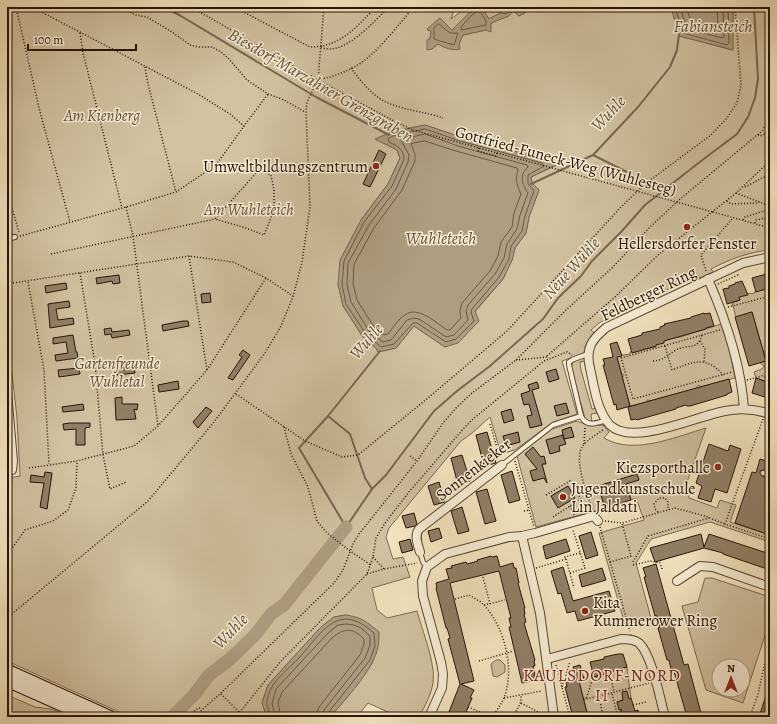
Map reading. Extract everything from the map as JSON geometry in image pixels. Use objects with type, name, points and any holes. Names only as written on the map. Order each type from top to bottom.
[{"type":"street","name":"Feldberger Ring","points":[[588,354],[591,342],[596,335],[607,326],[743,263],[770,257]]},
{"type":"street","name":"Feldberger Ring","points":[[708,279],[727,328],[734,351],[744,397],[744,409]]},
{"type":"street","points":[[588,354],[600,408],[608,423],[622,433],[643,433],[724,411],[744,409],[767,416]]},
{"type":"street","points":[[7,392],[10,470]]},
{"type":"street","name":"Sonnenkieker","points":[[420,552],[416,532],[502,466]]},
{"type":"street","points":[[429,717],[442,688],[443,674],[423,596],[422,580],[425,564],[445,554],[509,537],[535,533],[570,522],[596,518]]},
{"type":"street","points":[[522,536],[540,613],[554,717]]},
{"type":"street","points":[[677,581],[700,566],[713,567],[770,586]]},
{"type":"street","points":[[547,660],[621,639],[630,639],[638,643],[644,650],[649,660],[664,717]]},
{"type":"street","points":[[7,670],[111,717]]},
{"type":"street","points":[[7,681],[88,717]]},
{"type":"lane","points":[[7,239],[17,237]]},
{"type":"lane","points":[[588,354],[569,362],[581,416],[585,422],[592,424],[608,423]]},
{"type":"lane","name":"Sonnenkieker","points":[[502,466],[553,425],[581,416]]},
{"type":"lane","points":[[763,473],[770,475]]},
{"type":"lane","name":"Sonnenkieker","points":[[420,552],[425,564]]},
{"type":"lane","points":[[378,717],[385,715],[390,717]]},
{"type":"path","points":[[16,7],[40,112],[70,222]]},
{"type":"path","points":[[32,7],[198,94],[230,114],[244,126]]},
{"type":"path","points":[[123,7],[136,15],[147,17],[190,45],[198,48],[212,47],[221,52],[247,80],[268,94],[284,100],[306,112]]},
{"type":"path","name":"Gottfried-Funeck-Weg (Wuhlesteg)","points":[[191,7],[402,126],[770,228]]},
{"type":"path","points":[[234,7],[310,47],[320,47],[341,40],[376,7]]},
{"type":"path","points":[[7,618],[148,501],[236,394],[265,353],[276,334],[293,296],[302,262],[310,207],[306,112],[308,102],[318,80],[324,7]]},
{"type":"path","points":[[320,47],[326,50],[338,48],[350,42],[389,7]]},
{"type":"path","points":[[318,80],[343,73],[356,66],[378,48],[414,7]]},
{"type":"path","points":[[236,394],[305,441],[325,451],[342,457],[358,455],[428,398],[447,380],[507,330],[621,207],[645,184],[711,135],[727,118],[737,103],[741,84],[735,7]]},
{"type":"path","points":[[769,7],[770,25]]},
{"type":"path","points":[[80,32],[82,53],[122,208]]},
{"type":"path","points":[[145,67],[176,192]]},
{"type":"path","points":[[351,68],[366,87],[383,100],[442,118]]},
{"type":"path","points":[[7,191],[17,237],[176,192],[216,165],[268,94]]},
{"type":"path","points":[[194,717],[221,693],[334,583],[343,570],[350,551],[359,534],[417,461],[443,423],[456,408],[472,393],[516,360],[565,310],[613,267],[649,228],[758,135],[770,118]]},
{"type":"path","points":[[758,135],[760,136],[765,134],[765,127]]},
{"type":"path","points":[[479,148],[478,151],[496,156],[497,153]]},
{"type":"path","points":[[516,360],[547,356],[616,296],[658,254],[736,193],[770,161]]},
{"type":"path","points":[[51,254],[216,219],[264,234],[274,210],[274,190],[270,175],[258,172],[216,219]]},
{"type":"path","points":[[741,188],[770,174]]},
{"type":"path","points":[[736,193],[770,206]]},
{"type":"path","points":[[726,201],[732,204],[759,202]]},
{"type":"path","points":[[126,207],[133,236],[158,426]]},
{"type":"path","points":[[743,220],[744,217],[770,209]]},
{"type":"path","points":[[755,224],[756,220],[770,217]]},
{"type":"path","points":[[708,279],[701,255],[733,218]]},
{"type":"path","points":[[13,283],[189,256],[233,262],[266,278],[293,296]]},
{"type":"path","points":[[189,256],[207,370]]},
{"type":"path","points":[[80,273],[95,364],[102,455],[110,489],[126,482]]},
{"type":"path","points":[[29,468],[77,461],[134,446],[158,426],[207,370],[266,278]]},
{"type":"path","points":[[28,281],[44,370],[50,464]]},
{"type":"path","points":[[720,309],[770,296]]},
{"type":"path","points":[[727,328],[621,358],[632,399],[738,370]]},
{"type":"path","points":[[653,361],[668,357],[678,348],[692,347],[700,341],[702,335]]},
{"type":"path","points":[[700,341],[705,349],[704,362]]},
{"type":"path","points":[[665,346],[672,370],[693,362],[704,362],[715,366],[723,374]]},
{"type":"path","points":[[236,717],[280,661],[367,574],[373,558],[376,538],[385,523],[409,492],[472,419],[544,360],[567,352],[571,354],[574,359]]},
{"type":"path","points":[[743,381],[762,376],[770,378]]},
{"type":"path","points":[[726,524],[767,416]]},
{"type":"path","points":[[584,444],[585,422]]},
{"type":"path","points":[[608,423],[581,448],[580,471],[610,562],[630,632],[630,639]]},
{"type":"path","points":[[490,424],[502,466]]},
{"type":"path","points":[[284,427],[291,454],[308,487],[317,521],[327,533],[371,565]]},
{"type":"path","points":[[410,456],[417,461]]},
{"type":"path","points":[[513,456],[535,533]]},
{"type":"path","points":[[7,558],[10,551],[25,530],[53,521],[68,510],[76,488],[77,461]]},
{"type":"path","points":[[7,521],[10,470]]},
{"type":"path","points":[[546,495],[570,481],[581,500],[553,517]]},
{"type":"path","points":[[660,512],[655,509],[654,504],[659,498],[665,498],[668,502],[668,510]]},
{"type":"path","points":[[596,518],[622,523],[675,508],[770,539]]},
{"type":"path","points":[[524,511],[529,510]]},
{"type":"path","points":[[632,562],[648,536],[709,518]]},
{"type":"path","points":[[570,522],[585,568],[570,573]]},
{"type":"path","points":[[610,562],[631,556],[622,523]]},
{"type":"path","points":[[530,570],[580,553]]},
{"type":"path","points":[[373,558],[384,569]]},
{"type":"path","points":[[566,559],[574,588]]},
{"type":"path","points":[[633,565],[650,561],[660,562],[662,569]]},
{"type":"path","points":[[367,574],[384,569],[425,564]]},
{"type":"path","points":[[483,577],[490,604]]},
{"type":"path","points":[[455,599],[469,595],[484,605],[503,637],[508,653],[507,681],[504,698],[492,717],[468,707]]},
{"type":"path","points":[[484,605],[505,600]]},
{"type":"path","points":[[479,661],[513,651]]},
{"type":"path","points":[[750,717],[758,694],[765,663],[770,654]]},
{"type":"path","points":[[562,687],[570,662]]},
{"type":"path","points":[[556,665],[570,717]]},
{"type":"path","points":[[618,717],[613,693],[610,674],[593,678],[586,699],[613,693],[655,681]]},
{"type":"path","points":[[504,698],[542,691]]},
{"type":"path","points":[[221,693],[239,712]]},
{"type":"path","points":[[514,717],[521,703],[521,695]]},
{"type":"path","points":[[599,696],[603,717]]},
{"type":"path","points":[[633,705],[646,702]]},
{"type":"path","points":[[521,703],[544,715]]},
{"type":"path","points":[[187,717],[198,708],[204,708]]},
{"type":"path","points":[[640,716],[650,714]]},
{"type":"green space","points":[[7,7],[455,7],[451,19],[459,13],[460,7],[477,7],[452,30],[431,31],[430,39],[432,49],[438,44],[458,44],[463,35],[486,30],[492,23],[513,11],[525,13],[523,10],[528,7],[671,7],[680,36],[732,50],[733,10],[731,7],[770,7],[770,250],[747,254],[725,262],[711,269],[713,272],[700,278],[698,275],[599,323],[591,330],[594,333],[588,341],[585,353],[562,361],[577,414],[553,422],[515,450],[501,454],[490,417],[461,441],[389,528],[386,537],[393,559],[403,557],[410,577],[372,588],[377,610],[387,618],[417,611],[431,657],[433,675],[431,692],[419,717],[399,717],[368,703],[357,717],[330,717],[373,662],[346,615],[334,617],[321,627],[268,685],[262,703],[267,717],[130,717],[7,661],[7,478],[20,476],[17,418],[7,329]],"holes":[[[425,125],[461,137],[559,164],[531,177],[532,183],[539,190],[529,217],[526,233],[515,248],[512,260],[503,279],[445,347],[414,326],[396,348],[378,352],[376,348],[363,337],[343,306],[338,284],[361,220],[388,184],[400,158],[397,150],[376,139],[392,132]]]},
{"type":"green space","points":[[481,7],[513,7],[507,14],[500,13],[489,19]]},
{"type":"green space","points":[[767,287],[770,287],[770,383],[756,378],[754,372],[762,369],[764,366],[760,363],[766,361],[752,312],[736,317],[732,303],[735,302],[735,300],[736,302],[740,300],[738,295],[755,293],[755,291],[767,289]]},
{"type":"green space","points":[[721,324],[729,347],[735,378],[700,387],[699,385],[697,386],[698,388],[649,401],[647,400],[647,402],[630,406],[622,377],[624,376],[616,356],[630,354],[630,352],[643,350],[642,349],[646,348],[656,347],[656,345],[663,340],[680,337]]},
{"type":"green space","points":[[581,358],[585,359],[585,361],[580,362],[581,370],[592,409],[597,408],[598,413],[591,414],[592,422],[585,418],[571,368],[573,362]]},
{"type":"green space","points":[[577,421],[587,425],[603,425],[609,432],[604,438],[614,443],[627,445],[661,442],[706,428],[687,482],[689,498],[717,508],[720,500],[736,505],[730,522],[770,535],[770,542],[710,522],[651,539],[636,563],[651,618],[625,625],[599,533],[644,520],[636,498],[631,500],[625,478],[598,486],[605,508],[536,527],[517,456],[552,429]]},
{"type":"green space","points":[[705,578],[712,578],[770,597],[770,620],[751,678],[751,658],[711,658],[711,692],[706,690],[682,606],[698,602]]},
{"type":"green space","points":[[496,660],[500,660],[505,665],[505,672],[497,677],[493,676],[491,664]]},
{"type":"green space","points":[[627,667],[631,698],[617,702],[622,714],[625,714],[626,717],[588,717],[584,700],[585,698],[583,698],[578,679],[585,677],[586,679],[597,674],[598,676],[605,674],[605,672],[611,673],[610,671]]},
{"type":"green space","points":[[7,693],[12,697],[35,707],[51,709],[71,717],[7,717]]},
{"type":"green space","points":[[729,698],[745,698],[743,703]]},
{"type":"water","points":[[477,7],[481,7],[489,19],[500,13],[507,14],[513,7],[528,7],[523,10],[525,13],[519,16],[513,11],[509,16],[491,23],[491,32],[486,30],[463,35],[459,44],[460,49],[449,49],[438,44],[432,49],[427,50],[427,40],[430,39],[431,31],[427,30],[428,28],[440,18],[452,30]]},
{"type":"water","name":"Fabiansteich","points":[[671,7],[731,7],[733,10],[733,50],[679,36]]},
{"type":"water","name":"Wuhleteich","points":[[425,125],[461,137],[560,163],[531,177],[532,183],[539,190],[529,217],[526,233],[515,248],[512,260],[503,279],[475,311],[479,321],[458,343],[445,347],[414,326],[396,348],[378,352],[376,348],[363,337],[343,306],[338,284],[340,260],[361,220],[388,184],[400,158],[397,150],[375,139],[391,132]]},
{"type":"water","points":[[346,615],[364,620],[379,632],[375,656],[371,665],[358,684],[330,717],[267,717],[262,703],[268,685],[321,627],[334,617]]},
{"type":"building","name":"Umweltbildungszentrum","points":[[379,150],[386,154],[370,187],[363,184]]},
{"type":"building","points":[[770,273],[770,288],[756,292],[752,278]]},
{"type":"building","points":[[119,275],[120,283],[113,284],[112,281],[97,284],[96,278]]},
{"type":"building","points":[[742,281],[748,295],[739,297],[740,300],[727,304],[723,289],[729,288],[729,286]]},
{"type":"building","points":[[66,283],[67,289],[46,293],[45,286]]},
{"type":"building","points":[[210,293],[211,302],[202,303],[201,294]]},
{"type":"building","points":[[69,301],[70,307],[56,309],[58,320],[73,318],[74,324],[50,328],[48,304]]},
{"type":"building","points":[[752,312],[766,361],[749,366],[735,317]]},
{"type":"building","points":[[704,313],[710,313],[714,326],[664,341],[664,343],[656,346],[632,353],[628,339],[642,335],[642,333],[660,329],[660,327],[665,325],[664,324],[691,318]]},
{"type":"building","points":[[188,321],[189,326],[163,331],[162,325]]},
{"type":"building","points":[[111,328],[112,332],[129,330],[130,335],[112,338],[111,334],[105,335],[104,329]]},
{"type":"building","points":[[73,335],[78,358],[56,361],[55,355],[68,353],[66,342],[53,344],[53,338]]},
{"type":"building","points":[[617,342],[622,356],[617,357],[630,406],[617,410],[616,404],[614,405],[603,365],[605,365],[603,359],[613,357],[610,344]]},
{"type":"building","points":[[243,350],[250,355],[233,380],[228,378],[242,357],[239,355]]},
{"type":"building","points":[[134,366],[135,373],[117,375],[117,368]]},
{"type":"building","points":[[79,368],[80,374],[59,377],[58,370]]},
{"type":"building","points":[[556,369],[559,379],[549,382],[546,372]]},
{"type":"building","points":[[756,378],[770,383],[770,397],[768,396],[768,398],[752,393]]},
{"type":"building","points":[[729,379],[732,392],[727,395],[690,406],[686,405],[637,420],[631,420],[628,407]]},
{"type":"building","points":[[178,381],[179,389],[159,392],[158,385]]},
{"type":"building","points":[[537,382],[539,388],[532,390],[542,425],[530,428],[527,416],[532,415],[529,404],[524,405],[521,394],[530,391],[528,385]]},
{"type":"building","points":[[122,397],[122,404],[138,404],[137,410],[134,409],[136,419],[116,420],[115,398]]},
{"type":"building","points":[[566,403],[569,413],[557,416],[554,406]]},
{"type":"building","points":[[83,404],[84,410],[63,412],[62,407]]},
{"type":"building","points":[[206,407],[212,411],[198,428],[193,422]]},
{"type":"building","points":[[511,409],[514,420],[504,423],[501,412]]},
{"type":"building","points":[[90,423],[90,427],[85,428],[85,445],[76,445],[76,429],[64,430],[63,424]]},
{"type":"building","points":[[571,427],[574,437],[564,439],[562,430]]},
{"type":"building","points":[[487,432],[496,463],[484,466],[476,435]]},
{"type":"building","points":[[518,432],[520,442],[506,446],[503,436]]},
{"type":"building","points":[[563,435],[566,444],[559,446],[560,451],[550,454],[546,440]]},
{"type":"building","name":"Kiezsporthalle","points":[[709,444],[728,451],[730,445],[741,449],[727,493],[715,489],[711,502],[698,498],[702,486],[696,483]]},
{"type":"building","points":[[533,447],[541,457],[544,456],[546,464],[542,464],[547,483],[544,478],[533,481],[530,471],[537,469],[525,454]]},
{"type":"building","points":[[462,455],[470,481],[458,485],[451,458]]},
{"type":"building","points":[[760,459],[770,462],[770,471],[763,470],[760,471],[760,473],[762,476],[770,478],[770,535],[735,523],[752,472],[756,473]]},
{"type":"building","points":[[512,471],[520,500],[509,503],[501,475]]},
{"type":"building","points":[[45,472],[52,473],[47,509],[40,507],[44,483],[30,482],[31,475],[44,477]]},
{"type":"building","points":[[637,474],[639,480],[626,484],[631,500],[605,508],[598,486]]},
{"type":"building","points":[[439,482],[445,502],[434,505],[428,486]]},
{"type":"building","name":"Jugendkunstschule Lin Jaldati","points":[[568,486],[575,498],[558,508],[551,496]]},
{"type":"building","points":[[487,489],[496,521],[485,524],[476,492]]},
{"type":"building","points":[[462,507],[469,531],[458,534],[451,511]]},
{"type":"building","points":[[414,513],[417,524],[406,528],[402,516]]},
{"type":"building","points":[[439,528],[442,538],[431,542],[428,531]]},
{"type":"building","points":[[591,532],[598,555],[586,559],[579,536]]},
{"type":"building","points":[[701,534],[704,547],[709,534],[770,554],[770,570],[723,553],[704,548],[655,562],[650,548]]},
{"type":"building","points":[[410,539],[413,550],[402,553],[399,542]]},
{"type":"building","points":[[566,539],[570,551],[546,559],[543,546]]},
{"type":"building","points":[[491,556],[497,556],[500,567],[513,563],[514,568],[516,568],[518,583],[525,608],[524,614],[526,622],[524,623],[535,660],[535,666],[533,666],[535,680],[522,683],[509,627],[511,627],[509,618],[511,618],[499,571],[450,583],[474,681],[461,684],[474,690],[464,717],[447,717],[460,684],[448,639],[450,638],[446,628],[436,583],[449,579],[446,569],[452,568],[451,566],[466,562],[467,564]]},
{"type":"building","points":[[656,564],[684,665],[688,664],[702,717],[687,717],[673,668],[671,669],[669,660],[667,660],[658,628],[660,627],[657,616],[655,616],[644,577],[646,577],[643,568]]},
{"type":"building","points":[[563,567],[573,601],[609,591],[615,611],[578,621],[575,611],[567,613],[561,593],[558,594],[551,571]]},
{"type":"building","points":[[602,568],[606,580],[582,587],[579,575]]},
{"type":"building","points":[[623,654],[627,667],[594,677],[590,662]]},
{"type":"building","points":[[580,665],[584,679],[579,681],[588,717],[573,717],[565,687],[567,687],[566,682],[576,680],[573,667]]},
{"type":"building","points":[[769,686],[770,717],[759,717]]},
{"type":"building","points":[[627,691],[635,711],[638,710],[640,717],[626,717],[625,714],[622,714],[621,709],[619,710],[617,702],[623,700],[622,692]]},
{"type":"waterway","name":"Biesdorf-Marzahner Grenzgraben","points":[[164,7],[316,97],[389,135]]},
{"type":"waterway","name":"Neue Wuhle","points":[[380,351],[328,416],[299,448],[346,527],[372,489],[386,475],[434,411],[490,366],[543,319],[558,298],[581,276],[592,261],[645,205],[737,134],[748,117],[755,98],[758,79],[754,7]]},
{"type":"waterway","name":"Wuhle","points":[[531,184],[593,155],[638,107],[670,67],[677,50],[679,34]]},
{"type":"waterway","points":[[593,155],[627,172]]},
{"type":"waterway","points":[[328,416],[350,434],[365,478],[372,489]]},
{"type":"waterway","name":"Wuhle","points":[[172,717],[194,695],[209,675],[230,659],[254,636],[272,613],[284,605],[346,527]]},
{"type":"place","name":"Umweltbildungszentrum","points":[[376,166]]},
{"type":"place","name":"Hellersdorfer Fenster","points":[[687,227]]},
{"type":"place","name":"Kiezsporthalle","points":[[718,467]]},
{"type":"place","name":"Jugendkunstschule Lin Jaldati","points":[[563,497]]},
{"type":"place","name":"Kita Kummerower Ring","points":[[585,611]]},
{"type":"district","name":"KAULSDORF-NORD II","points":[[602,685]]},
{"type":"park label","name":"Am Kienberg","points":[[102,115]]},
{"type":"park label","name":"Am Wuhleteich","points":[[249,209]]},
{"type":"park label","name":"Gartenfreunde Wuhletal","points":[[117,372]]}]
